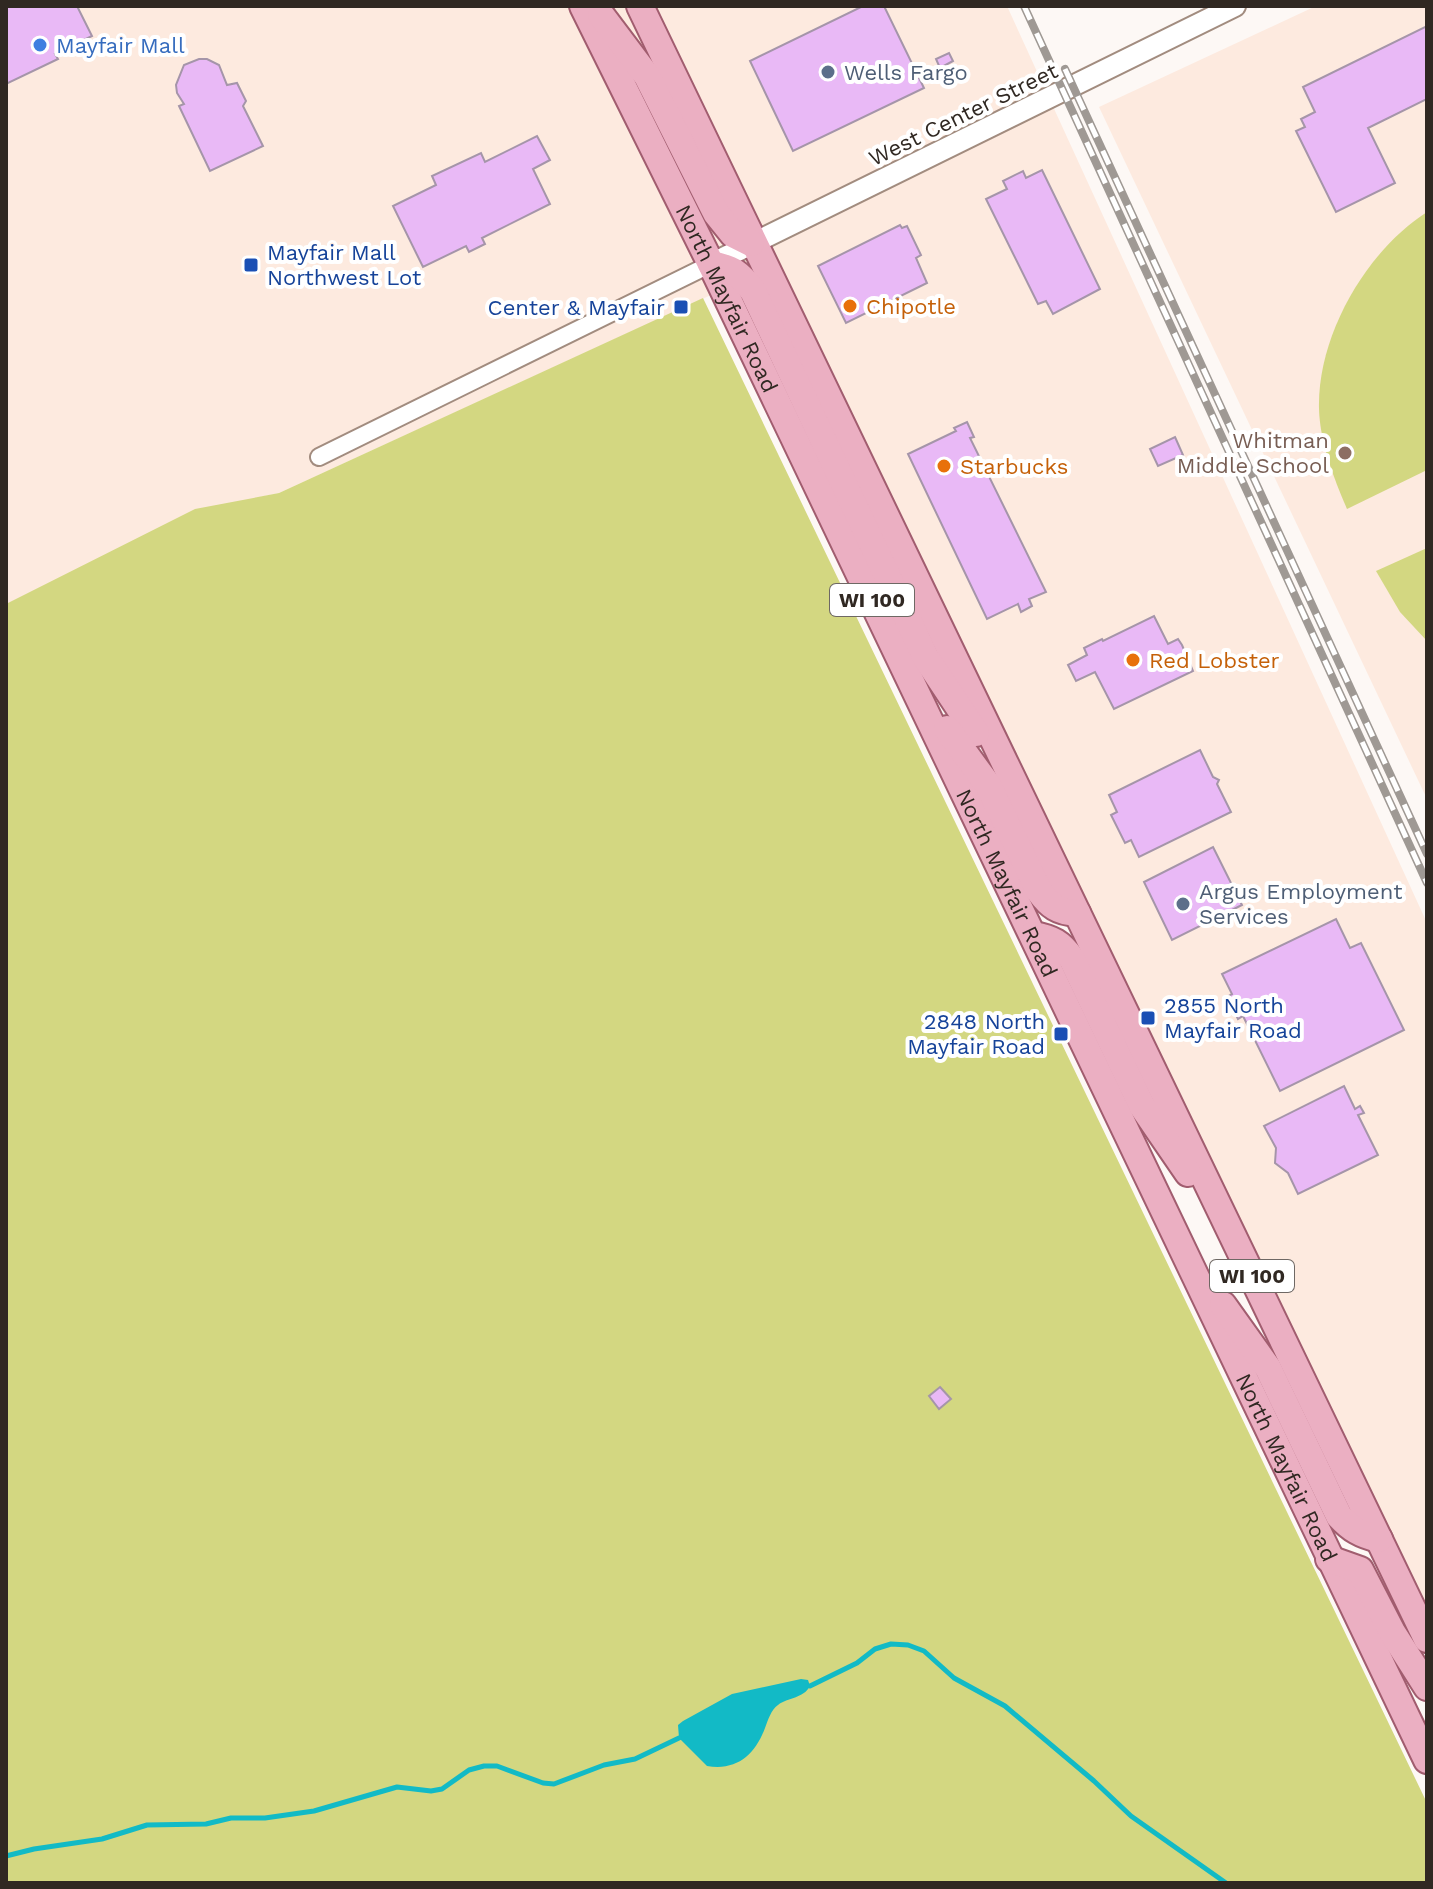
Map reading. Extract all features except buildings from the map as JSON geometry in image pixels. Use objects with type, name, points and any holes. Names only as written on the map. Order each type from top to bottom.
[{"type":"main road","name":"North Mayfair Road","points":[[583,6],[910,677],[1427,1760]]},
{"type":"main road","points":[[594,6],[647,76],[716,213],[733,234],[753,244]]},
{"type":"main road","points":[[621,6],[677,84]]},
{"type":"main road","name":"WI 100","points":[[640,6],[1427,1639]]},
{"type":"main road","points":[[711,264],[729,267],[740,274],[753,291],[926,658],[1016,787]]},
{"type":"main road","points":[[910,677],[988,785],[1039,891],[1048,903],[1061,912],[1077,913]]},
{"type":"main road","points":[[1033,935],[1051,937],[1063,946],[1072,959],[1142,1106],[1233,1237]]},
{"type":"main road","points":[[1182,1246],[1268,1368],[1339,1516],[1351,1529],[1379,1539]]},
{"type":"main road","points":[[1329,1559],[1360,1570],[1392,1632],[1427,1687]]},
{"type":"street","name":"West Center Street","points":[[711,264],[1235,6]]},
{"type":"street","points":[[319,457],[711,264]]},
{"type":"shaded area","points":[[6,6],[1007,6],[1427,923],[1427,1615],[779,264],[279,493],[199,510],[6,605]]},
{"type":"shaded area","name":"Whitman Middle School","points":[[1316,6],[1427,6],[1427,799],[1099,107]]},
{"type":"green space","points":[[1427,212],[1427,470],[1347,509],[1328,460],[1320,422],[1321,381],[1326,353],[1349,298],[1365,272],[1384,249]]},
{"type":"green space","points":[[703,298],[1427,1803],[1427,1883],[6,1883],[6,604],[195,509],[279,493]]},
{"type":"green space","points":[[1427,548],[1427,641],[1400,612],[1376,571]]},
{"type":"water","points":[[808,1680],[810,1686],[807,1690],[776,1707],[756,1746],[736,1763],[707,1766],[679,1738],[678,1725],[732,1694]]},
{"type":"waterway","points":[[810,1686],[857,1663],[875,1649],[891,1644],[908,1645],[924,1651],[954,1678],[1005,1706],[1131,1816],[1226,1883]]},
{"type":"waterway","points":[[6,1856],[102,1839],[147,1825],[206,1824],[231,1818],[265,1818],[314,1811],[397,1787],[431,1791],[442,1789],[469,1770],[484,1766],[497,1766],[554,1784],[604,1765],[635,1759],[679,1738]]},
{"type":"railway","points":[[1024,6],[1427,883]]},
{"type":"railway","points":[[1065,69],[1427,854]]},
{"type":"place","name":"Mayfair Mall","points":[[40,45]]},
{"type":"place","name":"Wells Fargo","points":[[828,72]]},
{"type":"place","name":"Mayfair Mall Northwest Lot","points":[[251,265]]},
{"type":"place","name":"Chipotle","points":[[850,306]]},
{"type":"place","name":"Center & Mayfair","points":[[681,307]]},
{"type":"place","name":"Whitman Middle School","points":[[1345,453]]},
{"type":"place","name":"Starbucks","points":[[944,466]]},
{"type":"place","name":"Red Lobster","points":[[1133,660]]},
{"type":"place","name":"Argus Employment Services","points":[[1183,904]]},
{"type":"place","name":"2855 North Mayfair Road","points":[[1148,1018]]},
{"type":"place","name":"2848 North Mayfair Road","points":[[1061,1034]]}]
